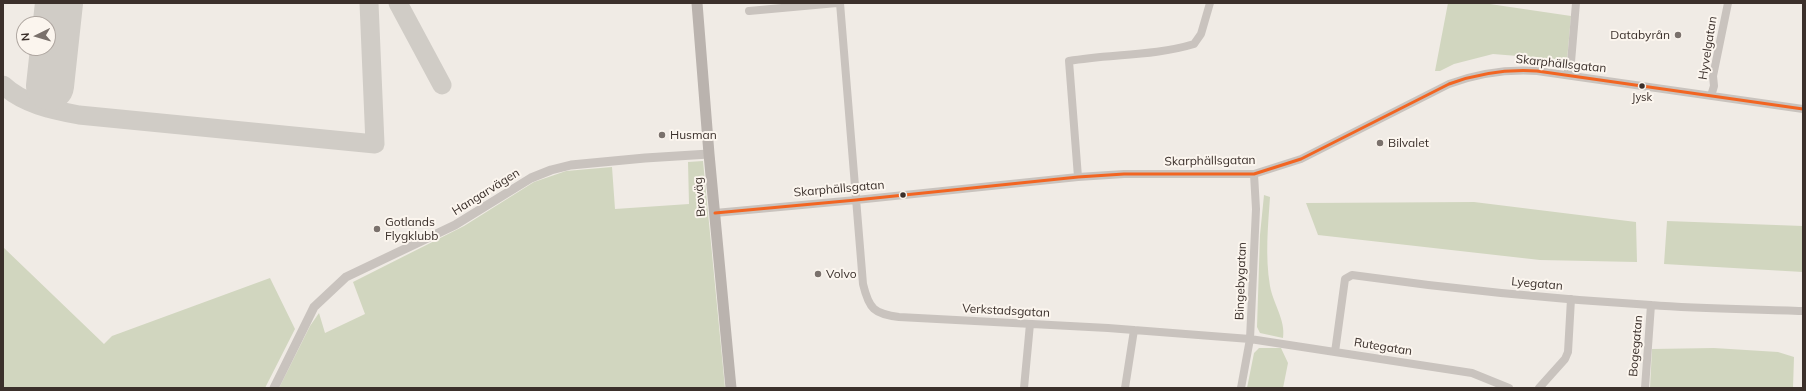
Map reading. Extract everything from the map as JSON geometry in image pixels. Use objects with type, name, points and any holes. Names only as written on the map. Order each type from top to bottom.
[{"type":"main road","name":"Broväg","points":[[697,3],[714,212],[732,388]]},
{"type":"street","points":[[749,11],[837,3]]},
{"type":"street","name":"Verkstadsgatan","points":[[840,3],[864,284],[867,299],[874,309],[879,313],[899,317],[1108,328],[1212,335],[1250,340]]},
{"type":"street","points":[[1078,177],[1069,62],[1094,57],[1168,50],[1194,44],[1201,34],[1210,3]]},
{"type":"street","points":[[1567,75],[1571,62],[1576,3]]},
{"type":"street","name":"Hyvelgatan","points":[[1711,96],[1714,86],[1713,76],[1717,53],[1728,3]]},
{"type":"street","name":"Skarphällsgatan","points":[[714,212],[856,200],[1078,177],[1124,174],[1254,174],[1301,159],[1449,84],[1482,73],[1517,70],[1567,75],[1803,109]]},
{"type":"street","name":"Hangarvägen","points":[[274,388],[314,307],[346,277],[456,225],[531,178],[551,170],[571,166],[645,158],[709,154]]},
{"type":"street","name":"Bingebygatan","points":[[1241,388],[1250,340],[1256,209],[1254,174]]},
{"type":"street","name":"Lyegatan","points":[[1335,352],[1345,279],[1349,275],[1470,291],[1651,305],[1803,311]]},
{"type":"street","points":[[1539,388],[1565,359],[1568,352],[1571,299]]},
{"type":"street","name":"Bogegatan","points":[[1645,388],[1651,305]]},
{"type":"street","points":[[1024,388],[1030,324]]},
{"type":"street","points":[[1125,388],[1134,330]]},
{"type":"street","name":"Rutegatan","points":[[1250,340],[1472,373],[1509,388]]},
{"type":"green space","points":[[1448,3],[1483,3],[1571,16],[1567,60],[1493,54],[1454,64],[1440,71],[1435,71]]},
{"type":"green space","points":[[703,161],[725,388],[279,388],[310,326],[319,313],[325,333],[365,314],[353,282],[464,226],[534,182],[566,171],[612,167],[615,209],[689,204],[688,162]]},
{"type":"green space","points":[[1264,195],[1270,197],[1267,241],[1268,275],[1270,286],[1283,325],[1283,338],[1260,333],[1257,327],[1260,235]]},
{"type":"green space","points":[[1474,202],[1636,222],[1637,262],[1540,260],[1318,235],[1306,203]]},
{"type":"green space","points":[[1667,221],[1803,226],[1803,272],[1664,264]]},
{"type":"green space","points":[[3,247],[104,344],[112,336],[270,278],[295,329],[265,388],[3,388]]},
{"type":"green space","points":[[1259,348],[1281,348],[1288,363],[1283,388],[1247,388],[1254,353]]},
{"type":"green space","points":[[1714,348],[1778,352],[1794,357],[1793,388],[1650,388],[1652,349]]},
{"type":"taxiway","points":[[3,85],[11,92],[29,102],[79,115],[375,144],[369,3]]},
{"type":"taxiway","points":[[398,3],[442,85]]},
{"type":"taxiway","points":[[47,108],[50,86]]},
{"type":"runway","points":[[50,86],[59,3]]},
{"type":"transit line","points":[[715,213],[1078,177],[1124,174],[1254,174],[1301,159],[1449,84],[1471,77],[1503,71],[1537,71],[1803,109]]},
{"type":"place","name":"Databyrån","points":[[1678,35]]},
{"type":"place","name":"Jysk","points":[[1642,86]]},
{"type":"place","name":"Husman","points":[[662,135]]},
{"type":"place","name":"Bilvalet","points":[[1380,143]]},
{"type":"place","name":"Gotlands Flygklubb","points":[[377,229]]},
{"type":"place","name":"Volvo","points":[[818,274]]}]
